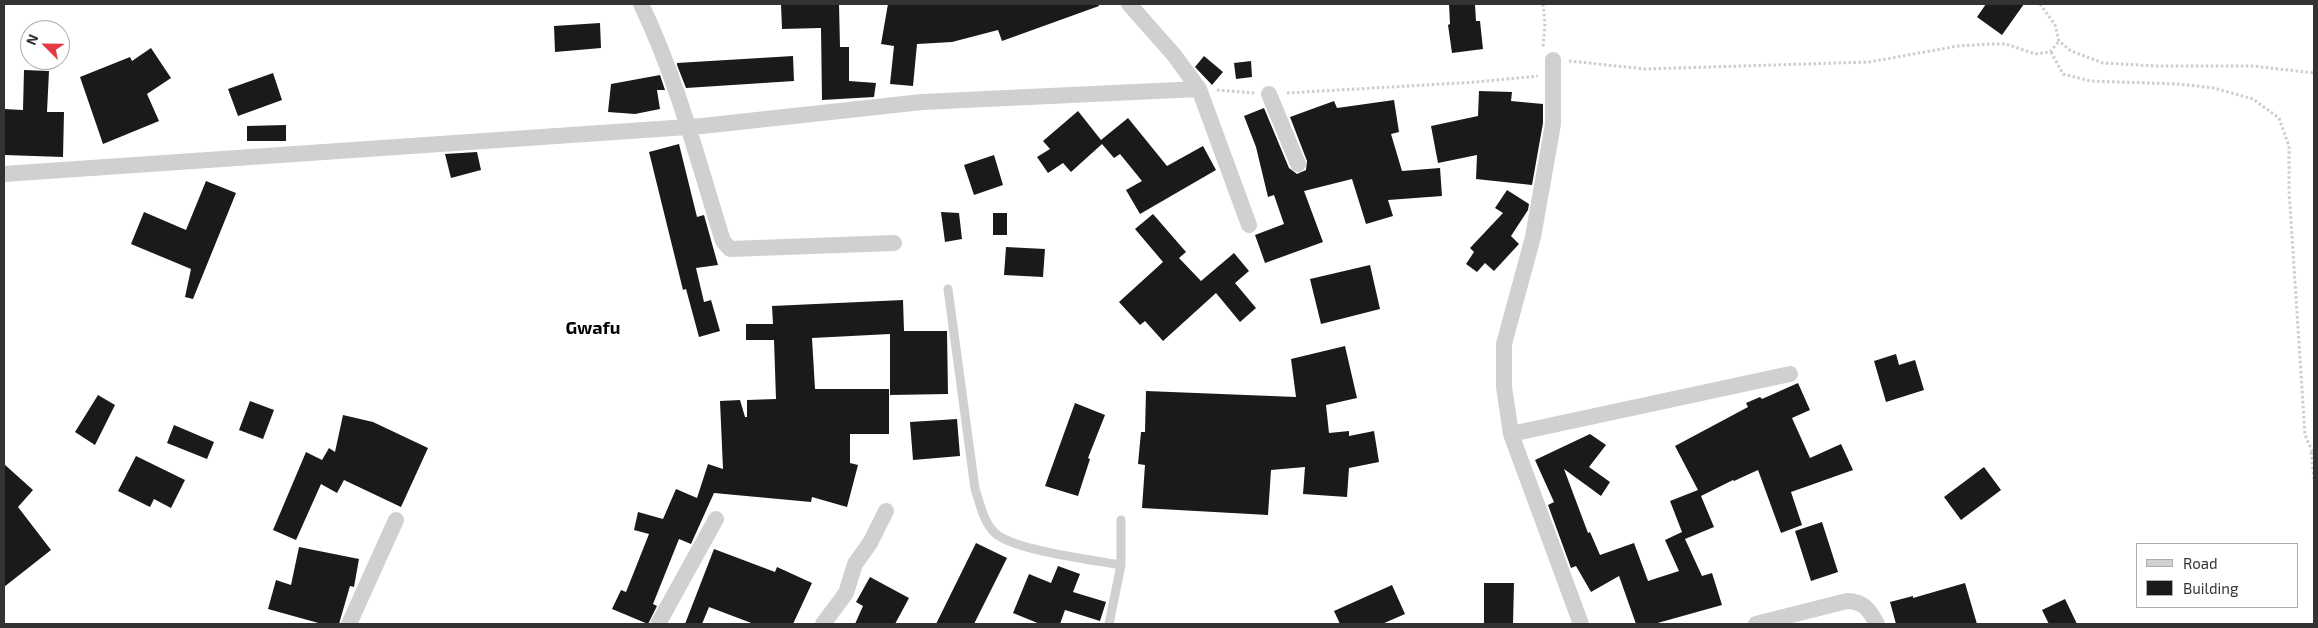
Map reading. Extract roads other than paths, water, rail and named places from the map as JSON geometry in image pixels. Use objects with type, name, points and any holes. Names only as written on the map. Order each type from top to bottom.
[{"type":"street","points":[[641,4],[655,33],[688,127],[723,241],[730,249],[894,243]]},
{"type":"street","points":[[1129,4],[1174,54],[1199,89],[1248,225]]},
{"type":"street","points":[[1548,55],[1553,124],[1532,237],[1504,344],[1504,387],[1511,434],[1581,624]]},
{"type":"street","points":[[4,174],[688,127],[922,102],[1199,89]]},
{"type":"street","points":[[1269,94],[1298,164]]},
{"type":"street","points":[[1511,434],[1790,374]]},
{"type":"street","points":[[824,624],[846,593],[854,564],[870,543],[886,511]]},
{"type":"street","points":[[658,624],[716,518]]},
{"type":"street","points":[[349,624],[396,520]]},
{"type":"street","points":[[1756,624],[1847,601],[1856,601],[1864,605],[1878,624]]},
{"type":"lane","points":[[948,289],[975,490],[983,515],[994,533],[1014,544],[1120,566]]},
{"type":"lane","points":[[1109,624],[1120,566],[1121,520]]},
{"type":"district","name":"Gwafu","points":[[593,328]]}]
